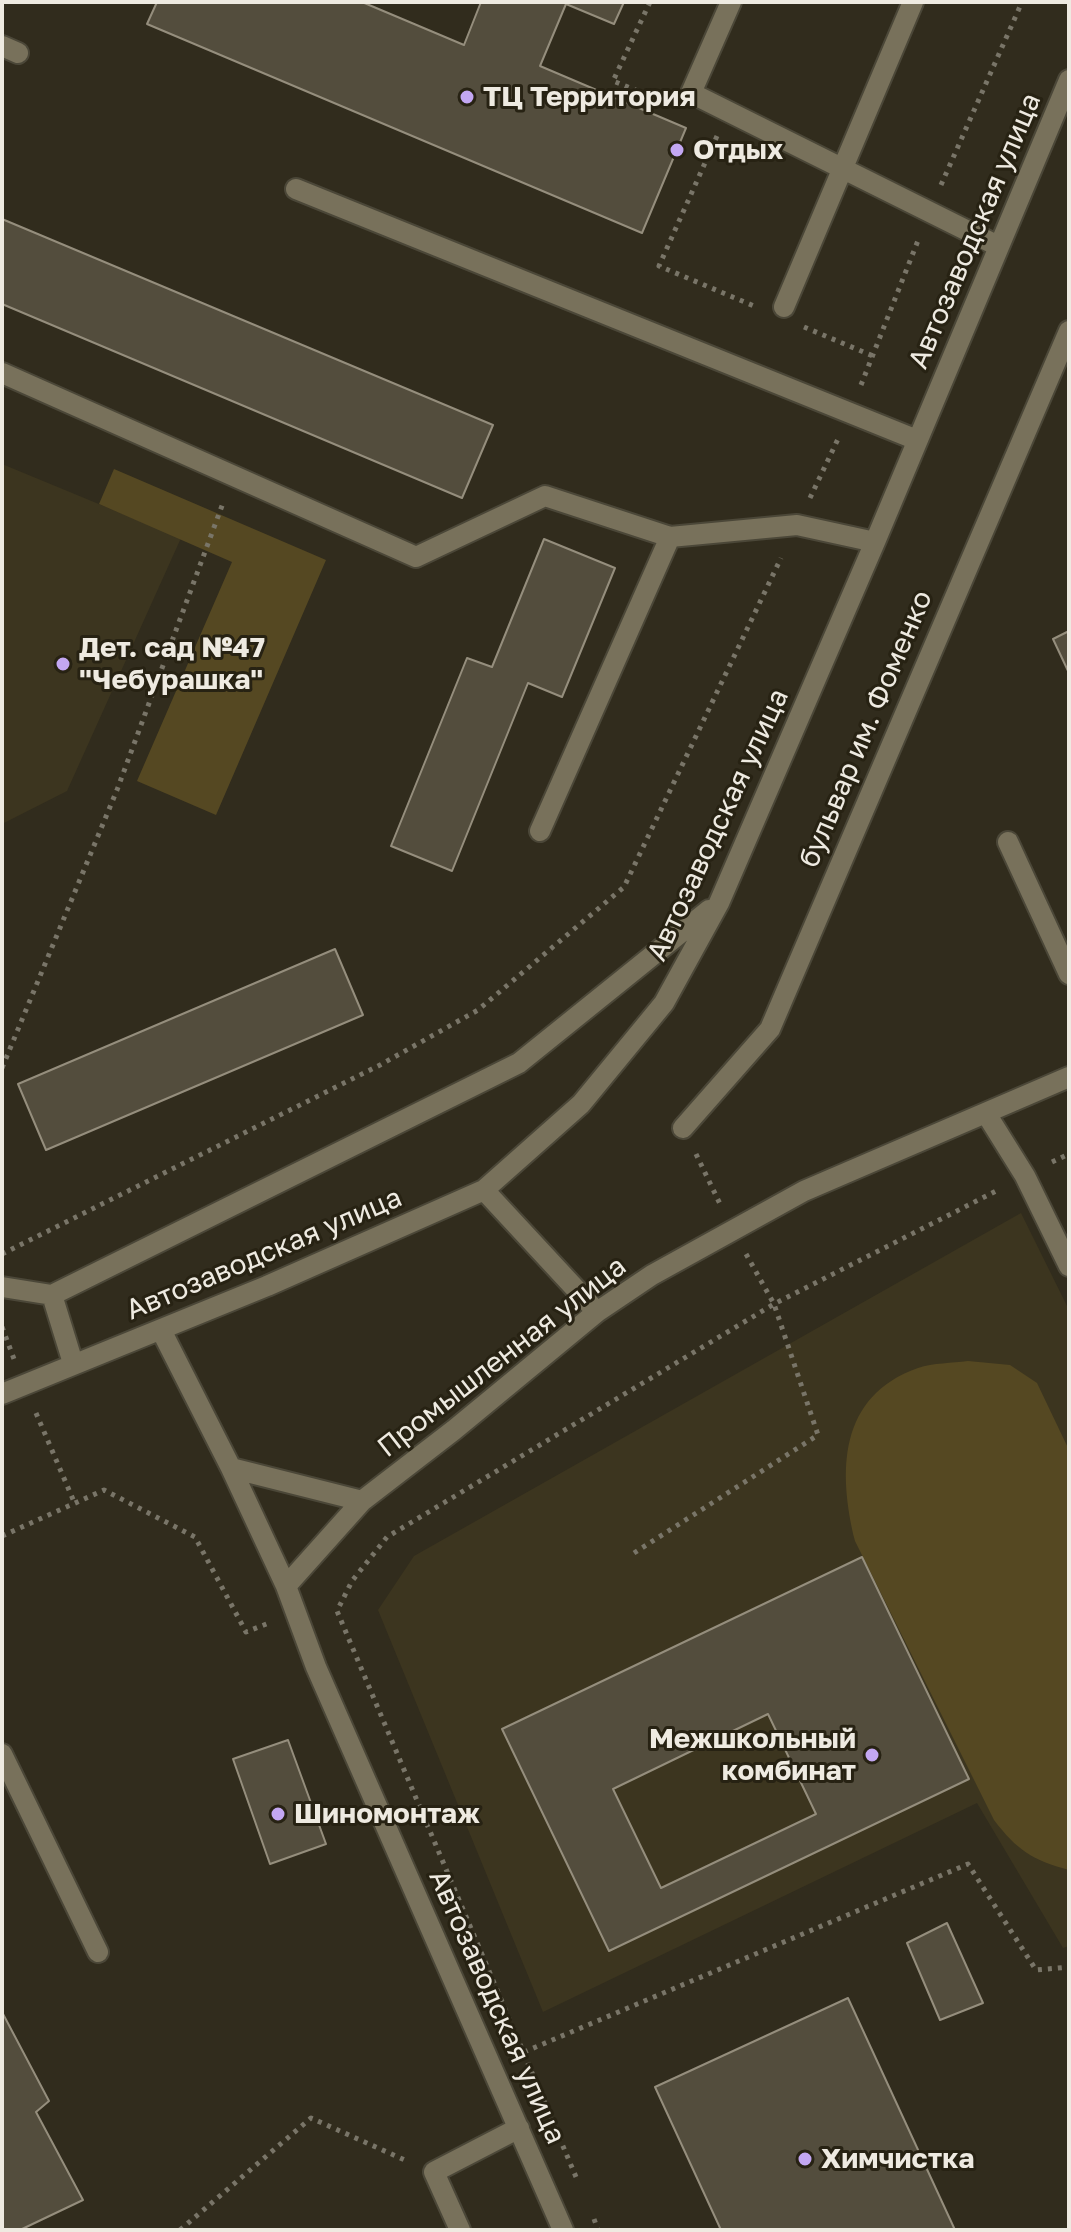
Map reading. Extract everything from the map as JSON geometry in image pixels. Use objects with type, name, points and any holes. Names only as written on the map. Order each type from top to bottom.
[{"type":"street","points":[[731,2],[691,93],[998,246]]},
{"type":"street","points":[[784,307],[913,2]]},
{"type":"street","name":"Автозаводская улица","points":[[2,1394],[161,1330],[484,1190],[581,1104],[664,1003],[719,903],[1069,80]]},
{"type":"street","points":[[296,189],[917,440]]},
{"type":"street","name":"бульвар им. Фоменко","points":[[683,1128],[770,1029],[1069,331]]},
{"type":"street","points":[[2,373],[416,557],[545,496],[670,537],[797,525],[875,542]]},
{"type":"street","points":[[540,831],[670,537]]},
{"type":"street","points":[[1008,842],[1069,974]]},
{"type":"street","points":[[2,1287],[52,1295],[519,1063],[719,903]]},
{"type":"street","name":"Промышленная улица","points":[[286,1586],[362,1501],[597,1312],[652,1275],[804,1191],[987,1115],[1069,1077]]},
{"type":"street","points":[[987,1115],[1025,1176],[1069,1266]]},
{"type":"street","points":[[484,1190],[597,1312]]},
{"type":"street","points":[[52,1295],[73,1363]]},
{"type":"street","name":"Автозаводская улица","points":[[161,1330],[286,1586],[563,2230]]},
{"type":"street","points":[[231,1468],[362,1501]]},
{"type":"street","points":[[2,1754],[98,1952]]},
{"type":"street","points":[[460,2230],[434,2172],[519,2128]]},
{"type":"path","points":[[650,2],[613,81],[667,103]]},
{"type":"path","points":[[930,211],[1022,2]]},
{"type":"path","points":[[721,125],[659,266],[759,308]]},
{"type":"path","points":[[801,326],[873,356]]},
{"type":"path","points":[[2,1068],[117,790],[225,497]]},
{"type":"path","points":[[634,1553],[818,1435],[774,1304],[733,1231],[683,1128]]},
{"type":"path","points":[[581,2189],[337,1611],[352,1581],[387,1537],[774,1304],[1069,1154]]},
{"type":"path","points":[[2,1327],[23,1385],[75,1504]]},
{"type":"path","points":[[2,1536],[104,1490],[195,1537],[246,1632],[295,1612],[337,1611]]},
{"type":"path","points":[[524,2052],[968,1864],[1036,1970],[1069,1967]]},
{"type":"path","points":[[180,2230],[311,2118],[434,2172]]},
{"type":"path","points":[[593,2216],[598,2230]]},
{"type":"shaded area","name":"Дет. сад №47 \"Чебурашка\"","points":[[2,464],[181,538],[67,791],[2,824]]},
{"type":"shaded area","points":[[114,469],[326,560],[216,815],[137,781],[232,562],[99,504]]},
{"type":"shaded area","points":[[1021,1213],[1069,1310],[1069,1946],[1063,1948],[977,1803],[543,2012],[378,1610],[414,1556]]},
{"type":"shaded area","points":[[968,1361],[1010,1365],[1037,1383],[1069,1450],[1069,1870],[1026,1852],[994,1820],[855,1541],[846,1489],[846,1463],[858,1417],[872,1397],[892,1381],[918,1368]]},
{"type":"building","name":"ТЦ Территория","points":[[157,2],[362,2],[464,45],[481,2],[624,2],[614,24],[566,4],[540,66],[686,128],[642,233],[147,24]]},
{"type":"building","points":[[2,219],[493,425],[462,498],[2,304]]},
{"type":"building","points":[[544,539],[615,568],[562,697],[528,683],[452,871],[391,846],[467,658],[492,667]]},
{"type":"building","points":[[1069,631],[1069,673],[1053,639]]},
{"type":"building","points":[[335,949],[363,1015],[46,1150],[18,1084]]},
{"type":"building","name":"Межшкольный комбинат","points":[[862,1557],[969,1779],[609,1951],[502,1729]],"holes":[[[768,1714],[816,1814],[661,1888],[613,1789]]]},
{"type":"building","points":[[288,1740],[326,1844],[270,1864],[233,1759]]},
{"type":"building","points":[[947,1923],[983,2003],[940,2020],[907,1943]]},
{"type":"building","name":"Химчистка","points":[[848,1998],[955,2230],[721,2230],[655,2087]]},
{"type":"building","points":[[2,2012],[49,2101],[36,2112],[83,2200],[20,2230],[2,2230]]},
{"type":"place","name":"ТЦ Территория","points":[[467,97]]},
{"type":"place","name":"Отдых","points":[[677,150]]},
{"type":"place","name":"Дет. сад №47 \"Чебурашка\"","points":[[63,664]]},
{"type":"place","name":"Межшкольный комбинат","points":[[872,1755]]},
{"type":"place","name":"Шиномонтаж","points":[[278,1814]]},
{"type":"place","name":"Химчистка","points":[[805,2159]]}]
